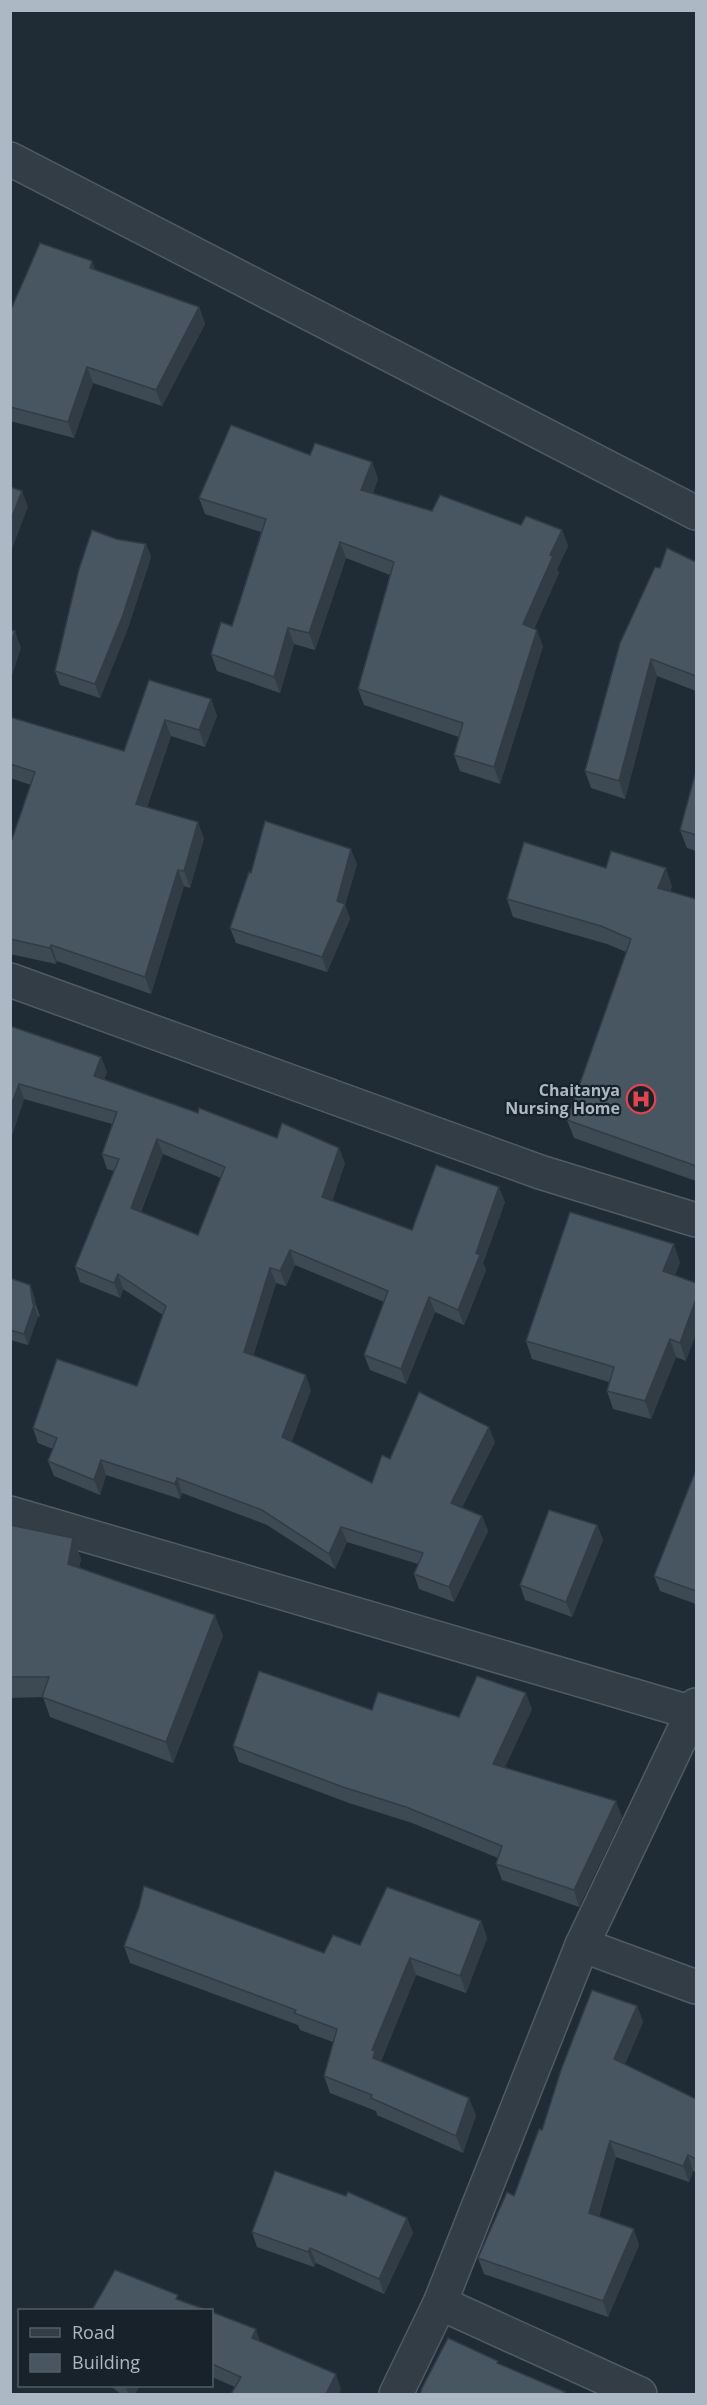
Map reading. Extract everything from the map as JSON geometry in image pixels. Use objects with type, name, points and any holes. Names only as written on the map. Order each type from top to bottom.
[{"type":"street","points":[[10,159],[696,513]]},
{"type":"street","points":[[10,980],[540,1172],[696,1220]]},
{"type":"street","points":[[10,1513],[695,1709],[582,1945],[440,2303],[396,2394]]},
{"type":"street","points":[[582,1945],[696,1987]]},
{"type":"street","points":[[440,2303],[629,2392]]},
{"type":"building","points":[[40,243],[92,261],[90,268],[199,307],[156,390],[87,367],[68,422],[10,407],[10,306],[12,307]]},
{"type":"building","points":[[231,425],[310,455],[315,443],[372,462],[361,490],[432,511],[440,495],[521,525],[526,516],[562,530],[523,624],[537,630],[494,767],[454,755],[463,723],[358,689],[394,562],[340,542],[309,633],[288,628],[274,677],[211,654],[221,622],[232,626],[266,519],[199,498]]},
{"type":"building","points":[[10,487],[22,491],[10,522]]},
{"type":"building","points":[[92,530],[116,539],[146,544],[123,615],[95,684],[55,671],[79,569]]},
{"type":"building","points":[[667,548],[696,562],[696,676],[651,659],[619,781],[585,771],[620,643],[655,567],[660,568]]},
{"type":"building","points":[[10,630],[15,631],[10,646]]},
{"type":"building","points":[[149,680],[211,699],[199,730],[165,720],[136,804],[198,822],[184,871],[178,870],[145,977],[51,945],[50,948],[10,939],[10,841],[35,772],[10,764],[10,717],[124,751]]},
{"type":"building","points":[[696,771],[696,835],[680,830]]},
{"type":"building","points":[[265,821],[351,849],[337,901],[345,904],[322,957],[230,928],[249,872],[251,873]]},
{"type":"building","points":[[524,842],[606,868],[611,851],[666,868],[658,888],[696,899],[696,1166],[567,1120],[631,939],[601,926],[507,899]]},
{"type":"building","points":[[10,1026],[101,1057],[94,1076],[198,1113],[199,1108],[277,1138],[282,1123],[339,1148],[322,1197],[412,1230],[436,1165],[499,1187],[476,1253],[480,1255],[458,1310],[429,1297],[401,1369],[364,1355],[388,1291],[290,1250],[280,1271],[270,1268],[244,1352],[306,1375],[282,1437],[372,1483],[382,1455],[390,1459],[419,1392],[489,1427],[451,1503],[482,1516],[449,1587],[414,1574],[423,1553],[341,1527],[329,1554],[262,1510],[177,1478],[175,1484],[101,1460],[94,1480],[48,1461],[57,1438],[33,1428],[57,1359],[137,1386],[166,1306],[118,1274],[114,1283],[75,1267],[119,1159],[102,1154],[117,1112],[19,1084],[10,1109]],"holes":[[[157,1139],[225,1167],[198,1235],[131,1208]]]},
{"type":"building","points":[[570,1212],[674,1244],[663,1271],[696,1283],[696,1299],[680,1343],[670,1339],[645,1401],[607,1391],[614,1367],[526,1341]]},
{"type":"building","points":[[10,1278],[30,1285],[33,1304],[36,1306],[34,1305],[24,1334],[10,1330]]},
{"type":"building","points":[[696,1470],[696,1591],[654,1576]]},
{"type":"building","points":[[549,1510],[597,1525],[566,1602],[520,1585]]},
{"type":"building","points":[[10,1525],[73,1538],[68,1564],[215,1615],[166,1742],[42,1697],[49,1677],[10,1677]]},
{"type":"building","points":[[259,1671],[372,1710],[378,1692],[459,1717],[477,1676],[526,1693],[493,1764],[616,1801],[574,1890],[496,1864],[502,1846],[406,1807],[343,1787],[233,1746]]},
{"type":"building","points":[[144,1886],[324,1953],[333,1935],[360,1945],[387,1887],[481,1921],[460,1976],[410,1958],[372,2050],[375,2051],[373,2058],[469,2098],[456,2136],[371,2098],[372,2095],[324,2076],[337,2029],[294,2013],[296,2010],[124,1946],[139,1907]]},
{"type":"building","points":[[592,1990],[637,2006],[614,2059],[696,2099],[696,2159],[688,2155],[683,2166],[610,2141],[589,2213],[634,2229],[603,2301],[478,2258],[507,2192],[514,2196],[539,2129],[542,2130],[561,2070]]},
{"type":"building","points":[[275,2171],[346,2196],[348,2192],[407,2218],[379,2279],[310,2248],[308,2252],[252,2232]]},
{"type":"building","points":[[115,2270],[178,2295],[176,2299],[204,2309],[93,2309]]},
{"type":"building","points":[[213,2312],[256,2329],[252,2338],[336,2374],[326,2394],[231,2394],[241,2377],[213,2364]]},
{"type":"building","points":[[448,2338],[498,2361],[497,2363],[565,2392],[564,2394],[420,2394]]},
{"type":"place","name":"Chaitanya Nursing Home","points":[[641,1099]]}]
